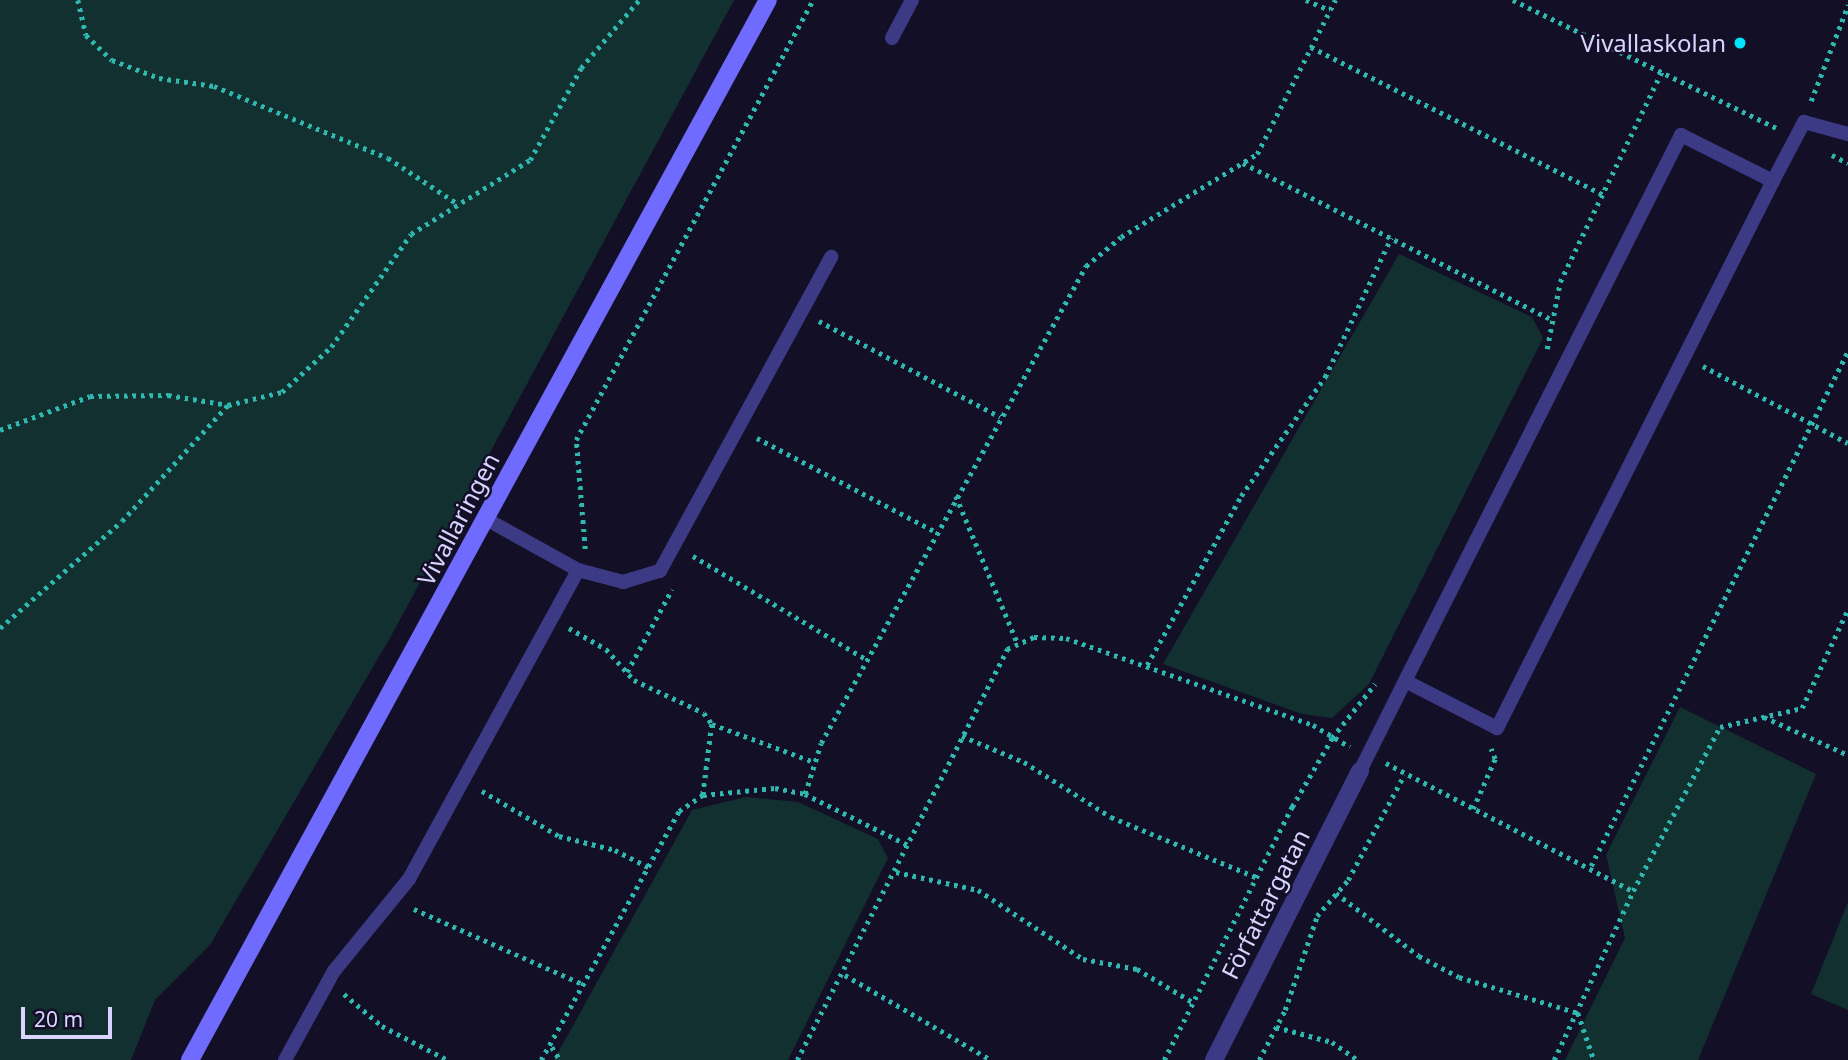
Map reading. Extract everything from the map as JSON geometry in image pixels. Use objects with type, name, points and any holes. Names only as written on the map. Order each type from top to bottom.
[{"type":"street","name":"Vivallaringen","points":[[190,1060],[768,0]]},
{"type":"street","name":"Författargatan","points":[[1214,1060],[1360,771]]},
{"type":"lane","points":[[892,38],[912,0]]},
{"type":"lane","points":[[1405,681],[1497,728],[1794,137],[1804,122],[1848,134]]},
{"type":"lane","points":[[1360,771],[1681,135],[1773,181]]},
{"type":"lane","points":[[486,519],[578,570],[623,582],[660,571],[831,257]]},
{"type":"lane","points":[[285,1060],[326,984],[396,899],[578,570]]},
{"type":"path","points":[[78,0],[86,35],[112,60],[159,78],[214,86],[388,158],[458,204]]},
{"type":"path","points":[[0,430],[90,396],[125,392],[229,405],[282,392],[306,375],[411,234],[530,160],[581,68],[639,0]]},
{"type":"path","points":[[578,570],[587,531],[576,440],[813,0]]},
{"type":"path","points":[[1306,0],[1329,10]]},
{"type":"path","points":[[805,794],[814,762],[866,659],[1086,266],[1121,237],[1257,154],[1335,0]]},
{"type":"path","points":[[1513,0],[1848,163]]},
{"type":"path","points":[[1804,122],[1848,5]]},
{"type":"path","points":[[1311,47],[1604,195]]},
{"type":"path","points":[[1540,363],[1560,282],[1662,71]]},
{"type":"path","points":[[1243,163],[1551,319]]},
{"type":"path","points":[[1147,665],[1247,486],[1325,377],[1391,239]]},
{"type":"path","points":[[801,312],[1000,417]]},
{"type":"path","points":[[1591,866],[1848,351]]},
{"type":"path","points":[[1685,356],[1848,443]]},
{"type":"path","points":[[0,628],[122,521],[229,405]]},
{"type":"path","points":[[738,428],[936,532]]},
{"type":"path","points":[[956,496],[1018,644]]},
{"type":"path","points":[[674,546],[866,659]]},
{"type":"path","points":[[684,566],[691,555]]},
{"type":"path","points":[[626,671],[678,578]]},
{"type":"path","points":[[1554,1060],[1633,891],[1720,727],[1802,708],[1848,609]]},
{"type":"path","points":[[550,618],[606,649],[626,671],[704,713],[712,724],[814,762]]},
{"type":"path","points":[[797,1060],[845,975],[1007,649],[1050,635],[1147,665],[1313,725],[1332,738],[1369,753],[1404,775],[1591,866],[1633,891]]},
{"type":"path","points":[[1164,1060],[1332,738],[1380,676]]},
{"type":"path","points":[[1764,717],[1848,755]]},
{"type":"path","points":[[703,795],[712,724]]},
{"type":"path","points":[[1473,809],[1495,759],[1491,748],[1497,728]]},
{"type":"path","points":[[962,736],[1024,762],[1111,817],[1258,878]]},
{"type":"path","points":[[1259,1060],[1276,1027],[1312,927],[1336,893],[1404,775]]},
{"type":"path","points":[[464,778],[559,836],[615,850],[649,867]]},
{"type":"path","points":[[541,1060],[552,1047],[679,811],[703,795],[775,788],[805,794],[908,845]]},
{"type":"path","points":[[895,872],[978,890],[1083,959],[1137,969],[1194,1003]]},
{"type":"path","points":[[1336,893],[1419,956],[1459,977],[1578,1013]]},
{"type":"path","points":[[396,899],[585,985]]},
{"type":"path","points":[[845,975],[991,1060]]},
{"type":"path","points":[[326,984],[365,1006],[382,1027],[448,1060]]},
{"type":"path","points":[[1578,1013],[1594,1060]]},
{"type":"path","points":[[1276,1027],[1332,1042],[1358,1060]]},
{"type":"path","points":[[552,1047],[560,1060]]},
{"type":"green space","points":[[0,0],[734,0],[390,638],[210,945],[155,1000],[131,1060],[0,1060]]},
{"type":"green space","points":[[1399,254],[1532,317],[1543,338],[1369,684],[1332,718],[1302,714],[1163,664]]},
{"type":"green space","points":[[1680,707],[1816,774],[1698,1060],[1565,1060],[1625,938],[1606,855]]},
{"type":"green space","points":[[746,797],[798,802],[878,839],[888,858],[788,1060],[554,1060],[692,810]]},
{"type":"green space","points":[[1848,902],[1848,1010],[1811,994]]},
{"type":"place","name":"Vivallaskolan","points":[[1740,43]]}]
